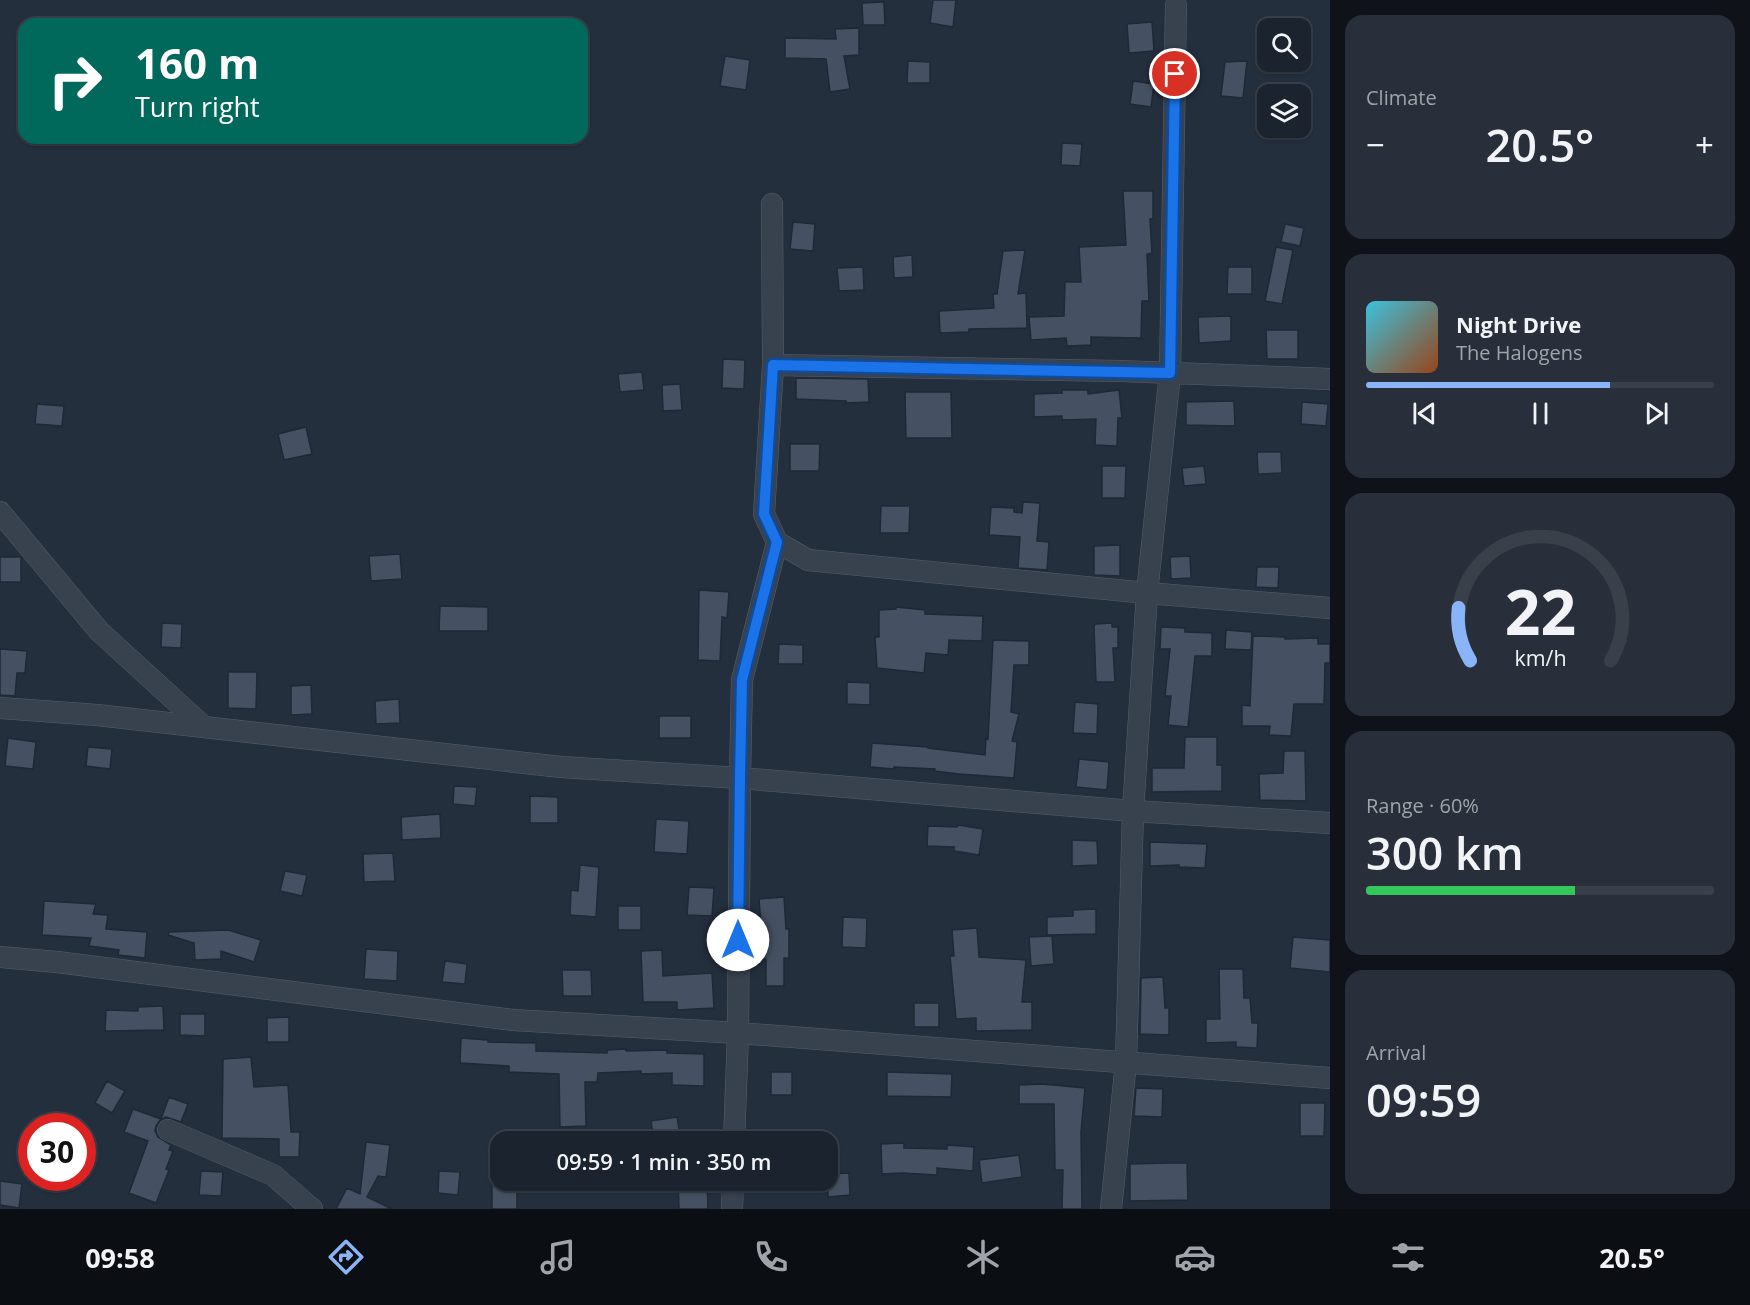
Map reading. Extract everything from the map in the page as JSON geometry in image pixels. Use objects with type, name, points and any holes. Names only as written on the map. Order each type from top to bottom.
[{"type":"street","points":[[1111,1209],[1126,1062],[1133,811],[1147,593],[1170,373],[1176,5]]},
{"type":"street","points":[[772,204],[773,365],[764,514],[777,542],[808,560],[1147,593],[1330,608]]},
{"type":"street","points":[[773,365],[1170,373],[1330,379]]},
{"type":"street","points":[[0,512],[99,631],[204,727]]},
{"type":"street","points":[[734,1131],[738,1034],[742,680],[777,542]]},
{"type":"street","points":[[0,708],[97,715],[561,767],[740,778],[1133,811],[1330,823]]},
{"type":"street","points":[[0,957],[57,962],[513,1020],[738,1034],[1330,1078]]},
{"type":"street","points":[[168,1130],[273,1175],[312,1209]]},
{"type":"street","points":[[732,1209],[733,1191]]},
{"type":"building","points":[[933,0],[956,0],[953,27],[930,23]]},
{"type":"building","points":[[884,2],[885,25],[863,25],[862,3]]},
{"type":"building","points":[[1152,22],[1154,51],[1129,53],[1127,24]]},
{"type":"building","points":[[859,28],[859,55],[844,56],[850,89],[830,92],[826,59],[785,58],[785,38],[836,39],[835,29]]},
{"type":"building","points":[[725,56],[750,60],[746,90],[720,86]]},
{"type":"building","points":[[908,61],[930,62],[930,83],[907,83]]},
{"type":"building","points":[[1247,61],[1243,98],[1221,96],[1225,62]]},
{"type":"building","points":[[1133,81],[1154,84],[1151,107],[1130,104]]},
{"type":"building","points":[[1062,143],[1082,144],[1080,166],[1061,165]]},
{"type":"building","points":[[1123,191],[1153,191],[1153,219],[1150,219],[1152,253],[1147,254],[1149,301],[1142,301],[1141,338],[1091,337],[1091,345],[1067,346],[1066,338],[1031,340],[1029,317],[1064,316],[1065,282],[1081,282],[1079,247],[1126,245]]},
{"type":"building","points":[[793,222],[815,224],[813,251],[790,249]]},
{"type":"building","points":[[1285,224],[1304,228],[1300,246],[1281,242]]},
{"type":"building","points":[[1276,247],[1293,250],[1282,304],[1265,301]]},
{"type":"building","points":[[1025,250],[1018,294],[1026,293],[1027,328],[969,329],[969,332],[940,333],[939,311],[994,308],[993,294],[997,294],[1003,251]]},
{"type":"building","points":[[912,255],[913,277],[894,278],[893,257]]},
{"type":"building","points":[[863,267],[864,290],[839,291],[837,268]]},
{"type":"building","points":[[1228,267],[1252,267],[1252,294],[1227,294]]},
{"type":"building","points":[[1231,316],[1231,341],[1199,343],[1198,317]]},
{"type":"building","points":[[1266,330],[1298,330],[1298,359],[1267,359]]},
{"type":"building","points":[[723,359],[745,360],[744,389],[722,388]]},
{"type":"building","points":[[642,372],[644,390],[620,392],[618,374]]},
{"type":"building","points":[[796,378],[868,379],[869,402],[846,403],[846,401],[796,399]]},
{"type":"building","points":[[680,384],[682,410],[663,411],[662,385]]},
{"type":"building","points":[[1062,390],[1088,390],[1088,394],[1119,390],[1122,418],[1118,418],[1117,446],[1095,445],[1096,419],[1062,420],[1062,416],[1034,417],[1034,394],[1062,393]]},
{"type":"building","points":[[905,392],[951,392],[952,438],[906,438]]},
{"type":"building","points":[[1234,401],[1235,426],[1186,425],[1186,402]]},
{"type":"building","points":[[1302,402],[1328,404],[1326,426],[1301,424]]},
{"type":"building","points":[[37,404],[64,406],[62,426],[35,424]]},
{"type":"building","points":[[306,427],[312,454],[284,460],[278,434]]},
{"type":"building","points":[[790,444],[820,444],[819,471],[790,471]]},
{"type":"building","points":[[1257,452],[1281,452],[1282,473],[1258,474]]},
{"type":"building","points":[[1102,466],[1126,466],[1125,498],[1102,498]]},
{"type":"building","points":[[1204,466],[1206,484],[1184,486],[1182,468]]},
{"type":"building","points":[[1023,502],[1040,503],[1037,541],[1049,542],[1047,570],[1018,568],[1020,537],[989,535],[991,507],[1014,508],[1014,512],[1022,513]]},
{"type":"building","points":[[881,506],[910,506],[909,533],[880,533]]},
{"type":"building","points":[[1120,545],[1120,576],[1094,575],[1094,546]]},
{"type":"building","points":[[400,554],[402,579],[371,581],[369,556]]},
{"type":"building","points":[[1190,556],[1191,578],[1171,579],[1170,557]]},
{"type":"building","points":[[0,557],[21,557],[21,582],[0,582]]},
{"type":"building","points":[[1257,567],[1279,567],[1278,588],[1256,587]]},
{"type":"building","points":[[699,590],[729,592],[727,618],[722,617],[720,661],[698,660]]},
{"type":"building","points":[[440,606],[488,607],[488,631],[439,631]]},
{"type":"building","points":[[896,607],[925,610],[925,614],[983,616],[982,641],[949,640],[948,655],[926,653],[924,673],[877,668],[875,637],[879,637],[879,610],[896,609]]},
{"type":"building","points":[[162,623],[182,624],[181,648],[161,647]]},
{"type":"building","points":[[1112,623],[1112,627],[1118,627],[1118,648],[1113,648],[1115,682],[1096,682],[1094,627],[1095,624]]},
{"type":"building","points":[[1161,627],[1185,628],[1185,632],[1212,633],[1212,656],[1195,656],[1188,727],[1168,725],[1171,696],[1165,696],[1170,649],[1160,649]]},
{"type":"building","points":[[1226,630],[1252,632],[1251,650],[1225,649]]},
{"type":"building","points":[[1253,636],[1285,637],[1285,639],[1318,638],[1318,644],[1330,644],[1330,663],[1325,663],[1324,704],[1294,704],[1291,736],[1269,735],[1270,726],[1242,726],[1242,705],[1250,706]]},
{"type":"building","points":[[993,640],[1029,641],[1029,665],[1014,665],[1011,712],[1019,714],[1012,741],[1017,742],[1014,778],[959,774],[934,771],[935,769],[870,767],[872,743],[928,747],[985,755],[986,738],[988,739]]},
{"type":"building","points":[[779,644],[803,645],[803,664],[778,664]]},
{"type":"building","points":[[0,649],[27,651],[25,673],[17,673],[15,696],[0,695]]},
{"type":"building","points":[[228,672],[257,672],[256,709],[228,708]]},
{"type":"building","points":[[847,682],[870,683],[870,705],[847,704]]},
{"type":"building","points":[[311,685],[312,714],[291,715],[291,686]]},
{"type":"building","points":[[399,699],[400,723],[376,724],[375,701]]},
{"type":"building","points":[[1075,702],[1098,704],[1097,734],[1073,733]]},
{"type":"building","points":[[659,716],[691,716],[691,738],[659,738]]},
{"type":"building","points":[[1185,737],[1217,737],[1217,765],[1222,765],[1222,791],[1152,792],[1152,768],[1184,768]]},
{"type":"building","points":[[8,738],[36,742],[33,769],[5,766]]},
{"type":"building","points":[[88,747],[112,749],[110,769],[86,766]]},
{"type":"building","points":[[1284,751],[1305,751],[1306,801],[1260,800],[1259,774],[1283,773]]},
{"type":"building","points":[[1079,759],[1109,762],[1107,790],[1076,787]]},
{"type":"building","points":[[454,786],[477,787],[475,806],[453,804]]},
{"type":"building","points":[[530,796],[558,797],[558,823],[530,823]]},
{"type":"building","points":[[440,814],[441,838],[402,840],[401,817]]},
{"type":"building","points":[[656,819],[689,821],[687,854],[654,852]]},
{"type":"building","points":[[958,825],[983,829],[979,855],[954,851],[954,847],[927,846],[928,826],[957,827]]},
{"type":"building","points":[[1072,840],[1097,841],[1098,865],[1072,866]]},
{"type":"building","points":[[1150,842],[1207,844],[1205,868],[1179,867],[1179,865],[1150,866]]},
{"type":"building","points":[[393,853],[395,881],[364,882],[363,854]]},
{"type":"building","points":[[580,865],[599,867],[596,917],[570,915],[571,890],[578,891]]},
{"type":"building","points":[[285,871],[307,875],[302,896],[280,891]]},
{"type":"building","points":[[689,887],[714,888],[712,916],[687,915]]},
{"type":"building","points":[[784,897],[786,929],[789,929],[789,958],[784,958],[784,986],[766,986],[766,959],[762,959],[759,899]]},
{"type":"building","points":[[44,901],[96,904],[93,914],[108,915],[106,929],[147,932],[145,958],[118,955],[119,950],[89,946],[91,938],[42,935]]},
{"type":"building","points":[[618,906],[641,906],[641,930],[618,930]]},
{"type":"building","points":[[1096,909],[1096,934],[1047,935],[1047,917],[1073,916],[1073,910]]},
{"type":"building","points":[[843,917],[867,918],[866,948],[842,947]]},
{"type":"building","points":[[977,928],[979,957],[1026,960],[1022,1002],[1032,1002],[1032,1030],[976,1031],[976,1018],[956,1019],[950,956],[954,956],[952,930]]},
{"type":"building","points":[[228,930],[261,940],[254,962],[221,951],[221,959],[195,960],[194,943],[168,935],[169,932]]},
{"type":"building","points":[[1052,936],[1054,964],[1031,966],[1029,937]]},
{"type":"building","points":[[1293,937],[1330,940],[1330,972],[1290,968]]},
{"type":"building","points":[[366,949],[398,951],[397,981],[364,979]]},
{"type":"building","points":[[662,950],[663,976],[712,973],[714,1008],[677,1010],[677,1002],[643,1002],[641,951]]},
{"type":"building","points":[[445,961],[467,964],[465,984],[442,982]]},
{"type":"building","points":[[1219,969],[1243,969],[1244,998],[1250,998],[1252,1023],[1258,1023],[1257,1048],[1236,1047],[1236,1042],[1206,1043],[1206,1019],[1220,1019]]},
{"type":"building","points":[[562,970],[591,970],[592,996],[563,996]]},
{"type":"building","points":[[1163,977],[1165,1008],[1169,1008],[1169,1035],[1140,1034],[1141,978]]},
{"type":"building","points":[[914,1003],[939,1003],[939,1027],[914,1027]]},
{"type":"building","points":[[163,1006],[164,1030],[105,1031],[106,1010],[138,1011],[138,1007]]},
{"type":"building","points":[[180,1014],[205,1014],[205,1036],[180,1035]]},
{"type":"building","points":[[289,1017],[289,1042],[267,1042],[267,1018]]},
{"type":"building","points":[[461,1038],[488,1040],[488,1042],[536,1043],[536,1051],[607,1053],[607,1050],[626,1049],[626,1051],[667,1050],[667,1053],[704,1054],[704,1086],[672,1085],[672,1073],[641,1074],[641,1071],[598,1073],[597,1082],[585,1082],[586,1126],[560,1127],[559,1074],[509,1072],[509,1066],[460,1063]]},
{"type":"building","points":[[251,1057],[254,1087],[288,1085],[291,1132],[300,1132],[299,1157],[279,1157],[279,1139],[222,1138],[223,1059]]},
{"type":"building","points":[[771,1072],[792,1072],[792,1095],[771,1095]]},
{"type":"building","points":[[887,1072],[952,1074],[951,1097],[887,1096]]},
{"type":"building","points":[[107,1081],[125,1091],[112,1113],[95,1103]]},
{"type":"building","points":[[1042,1084],[1085,1088],[1081,1132],[1082,1209],[1062,1209],[1063,1170],[1055,1170],[1054,1104],[1019,1104],[1019,1085]]},
{"type":"building","points":[[1136,1088],[1163,1089],[1162,1117],[1134,1116]]},
{"type":"building","points":[[169,1097],[188,1104],[181,1122],[166,1117],[156,1126],[155,1131],[158,1137],[171,1145],[169,1150],[173,1151],[166,1169],[169,1170],[156,1203],[129,1193],[148,1141],[124,1132],[133,1109],[161,1119]]},
{"type":"building","points":[[1300,1103],[1325,1103],[1324,1136],[1300,1136]]},
{"type":"building","points":[[677,1117],[679,1131],[652,1131],[651,1121]]},
{"type":"building","points":[[366,1142],[390,1145],[386,1177],[378,1176],[367,1197],[392,1209],[336,1209],[347,1188],[360,1194]]},
{"type":"building","points":[[904,1143],[904,1148],[947,1149],[947,1145],[974,1147],[973,1171],[937,1168],[937,1175],[882,1174],[881,1144]]},
{"type":"building","points":[[1019,1155],[1022,1177],[982,1183],[979,1160]]},
{"type":"building","points":[[1187,1163],[1188,1200],[1130,1201],[1130,1164]]},
{"type":"building","points":[[201,1171],[223,1172],[221,1196],[199,1195]]},
{"type":"building","points":[[439,1171],[460,1172],[458,1195],[438,1193]]},
{"type":"building","points":[[849,1173],[850,1195],[828,1197],[828,1191],[838,1191],[838,1174]]},
{"type":"building","points":[[0,1181],[18,1183],[18,1191],[21,1191],[19,1208],[0,1205]]},
{"type":"building","points":[[492,1191],[517,1191],[517,1209],[492,1209]]},
{"type":"building","points":[[678,1191],[707,1191],[708,1209],[679,1209]]},
{"type":"route","points":[[738,940],[742,680],[777,542],[764,514],[773,365],[1170,373],[1175,74]]}]
